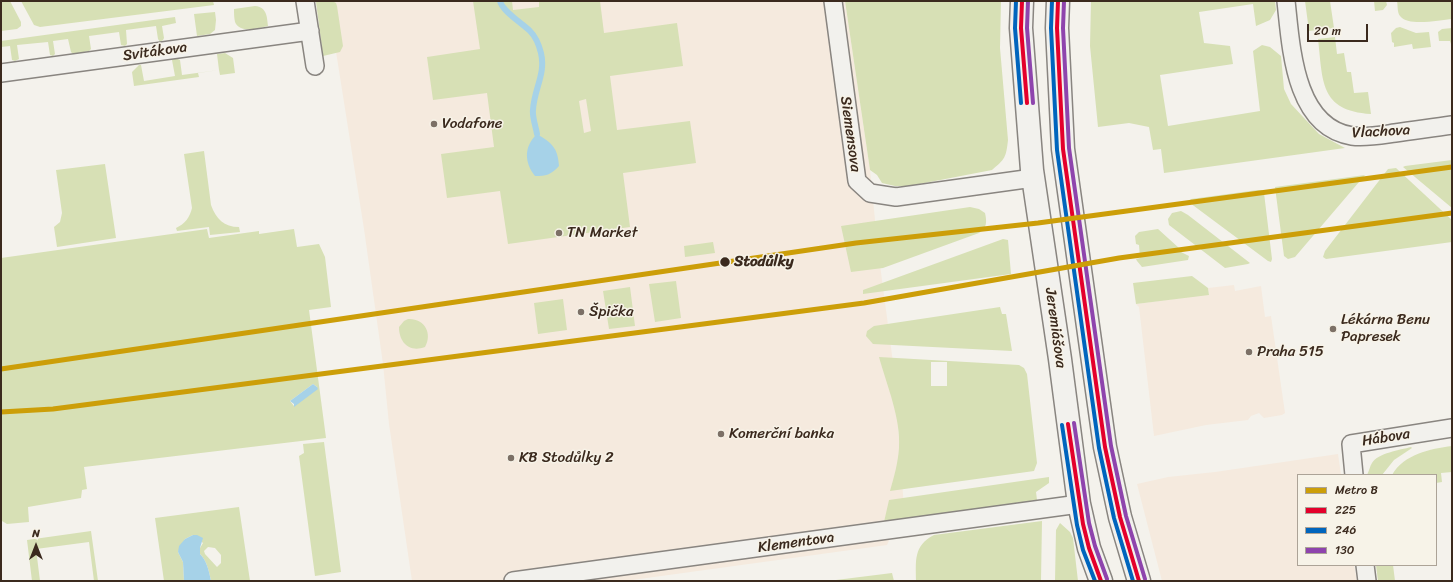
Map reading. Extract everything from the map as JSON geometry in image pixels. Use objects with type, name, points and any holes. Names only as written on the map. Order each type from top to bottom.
[{"type":"main road","name":"Jeremiášova","points":[[1022,1],[1021,28],[1033,178],[1080,504],[1089,548],[1101,581]]},
{"type":"main road","points":[[1058,1],[1057,28],[1062,149],[1090,332],[1105,447],[1120,517],[1139,581]]},
{"type":"street","points":[[305,1],[315,66]]},
{"type":"street","name":"Siemensova","points":[[833,1],[856,181],[870,193],[896,197],[1033,178]]},
{"type":"street","name":"Vlachova","points":[[1286,1],[1296,71],[1302,92],[1313,111],[1331,128],[1345,134],[1361,136],[1452,125]]},
{"type":"street","name":"Svitákova","points":[[1,73],[310,31]]},
{"type":"street","name":"Hábova","points":[[1354,474],[1351,444],[1452,428]]},
{"type":"street","name":"Klementova","points":[[512,581],[1080,504]]},
{"type":"street","points":[[1366,566],[1367,581]]},
{"type":"shaded area","points":[[328,1],[845,1],[870,170],[878,250],[894,370],[904,508],[887,545],[625,581],[412,581],[389,424],[383,364],[364,229]]},
{"type":"shaded area","points":[[1234,285],[1235,291],[1261,286],[1265,317],[1271,316],[1285,413],[1282,415],[1264,418],[1259,413],[1251,416],[1248,420],[1206,425],[1154,436],[1139,307],[1136,304],[1209,294],[1208,288]]},
{"type":"shaded area","points":[[1338,454],[1341,474],[1297,474],[1297,566],[1354,566],[1357,581],[1162,581],[1137,484],[1168,477],[1215,472]]},
{"type":"green space","points":[[1,1],[10,1],[21,22],[21,26],[17,29],[1,31]]},
{"type":"green space","points":[[21,1],[213,1],[214,5],[40,27],[34,25]]},
{"type":"green space","points":[[332,1],[336,3],[337,6],[343,46],[340,52],[323,56],[316,2]]},
{"type":"green space","points":[[473,1],[512,1],[513,10],[539,7],[539,1],[600,1],[604,33],[677,23],[683,66],[610,76],[617,130],[690,121],[696,163],[623,173],[630,227],[508,244],[500,191],[447,198],[441,154],[494,147],[487,93],[433,100],[427,57],[480,49]],"holes":[[[586,99],[591,131],[584,133],[579,101]]]},
{"type":"green space","points":[[845,1],[1001,1],[1000,48],[1008,140],[1004,158],[1000,163],[992,170],[909,186],[895,186],[882,183],[877,175],[870,170]]},
{"type":"green space","points":[[1091,1],[1275,1],[1276,10],[1270,20],[1256,26],[1253,4],[1199,12],[1204,43],[1230,46],[1233,64],[1160,75],[1168,126],[1260,111],[1253,51],[1262,45],[1270,47],[1281,56],[1284,89],[1291,104],[1319,134],[1345,148],[1164,173],[1161,149],[1153,150],[1149,127],[1129,123],[1098,127],[1090,46]]},
{"type":"green space","points":[[1305,1],[1330,1],[1334,28],[1309,31]]},
{"type":"green space","points":[[1374,1],[1386,1],[1387,5],[1383,10],[1375,11]]},
{"type":"green space","points":[[1397,1],[1452,1],[1452,19],[1424,22],[1410,21],[1400,16]]},
{"type":"green space","points":[[255,6],[262,8],[266,13],[268,26],[245,29],[237,26],[235,22],[234,9]]},
{"type":"green space","points":[[215,12],[215,30],[210,34],[197,36],[194,14]]},
{"type":"green space","points":[[175,17],[176,23],[162,26],[164,38],[160,42],[158,39],[156,26],[126,30],[127,44],[125,46],[121,45],[119,32],[89,36],[91,49],[89,51],[73,54],[71,52],[68,39],[53,41],[55,54],[53,56],[50,55],[48,42],[17,45],[19,59],[15,61],[12,60],[10,46],[1,47],[1,41]]},
{"type":"green space","points":[[1400,27],[1416,33],[1429,32],[1431,47],[1413,49],[1412,44],[1394,47],[1391,33],[1396,28]]},
{"type":"green space","points":[[1452,28],[1452,44],[1450,41],[1439,41],[1438,32],[1442,29]]},
{"type":"green space","points":[[1335,37],[1337,54],[1344,53],[1347,72],[1351,72],[1354,93],[1368,92],[1371,114],[1354,112],[1341,107],[1333,100],[1327,91],[1323,80],[1318,39]]},
{"type":"green space","points":[[225,53],[233,58],[235,73],[220,75],[217,54]]},
{"type":"green space","points":[[176,58],[180,60],[182,75],[219,70],[198,73],[199,77],[134,86],[132,72],[139,65],[141,65],[144,81],[175,76],[172,60]]},
{"type":"green space","points":[[204,151],[211,205],[213,210],[221,221],[229,226],[239,227],[240,232],[210,235],[209,227],[177,231],[176,228],[187,220],[192,208],[184,154]]},
{"type":"green space","points":[[1452,160],[1452,208],[1403,167],[1405,166]]},
{"type":"green space","points":[[105,164],[116,238],[57,247],[54,227],[60,222],[62,213],[56,170]]},
{"type":"green space","points":[[1396,168],[1452,220],[1452,242],[1326,259],[1323,257],[1325,251],[1388,169]]},
{"type":"green space","points":[[1365,175],[1295,257],[1288,259],[1284,256],[1275,187]]},
{"type":"green space","points":[[1262,190],[1264,193],[1272,259],[1271,262],[1190,203],[1191,199]]},
{"type":"green space","points":[[970,207],[979,209],[985,213],[986,224],[984,229],[979,233],[883,268],[851,272],[841,226]]},
{"type":"green space","points":[[1181,211],[1250,263],[1225,268],[1169,225],[1168,219],[1172,213]]},
{"type":"green space","points":[[207,229],[209,238],[259,231],[259,234],[294,229],[297,247],[319,244],[325,257],[331,307],[309,310],[326,438],[84,467],[87,489],[82,490],[81,498],[28,507],[29,522],[7,524],[2,521],[1,258]],"holes":[[[313,384],[317,387],[294,406],[290,401]]]},
{"type":"green space","points":[[1158,229],[1179,248],[1179,251],[1189,256],[1188,260],[1142,267],[1136,259],[1140,258],[1139,245],[1136,244],[1135,236],[1139,232]]},
{"type":"green space","points":[[1003,239],[1008,240],[1011,274],[863,294],[863,290]]},
{"type":"green space","points":[[713,242],[715,253],[685,257],[684,246]]},
{"type":"green space","points":[[1192,276],[1208,288],[1209,295],[1136,304],[1133,283]]},
{"type":"green space","points":[[676,281],[681,318],[655,322],[649,284]]},
{"type":"green space","points":[[630,287],[635,326],[609,329],[603,291]]},
{"type":"green space","points":[[563,299],[567,330],[538,334],[534,303]]},
{"type":"green space","points":[[1000,307],[1002,314],[1006,314],[1012,351],[873,344],[866,336],[867,331],[874,326]]},
{"type":"green space","points":[[408,319],[419,321],[426,327],[428,337],[425,347],[414,349],[403,342],[399,332],[399,327]]},
{"type":"green space","points":[[879,357],[1019,365],[1024,368],[1027,374],[1037,463],[1034,471],[890,491],[898,459],[899,437],[896,414]],"holes":[[[931,362],[947,362],[947,386],[931,386]]]},
{"type":"green space","points":[[324,442],[341,572],[315,576],[299,456],[304,453],[303,444]]},
{"type":"green space","points":[[1452,446],[1452,472],[1441,473],[1442,482],[1437,483],[1437,474],[1393,474],[1403,462],[1410,457],[1435,449]]},
{"type":"green space","points":[[1412,448],[1394,460],[1383,474],[1367,474],[1372,463],[1375,460],[1390,452]]},
{"type":"green space","points":[[1049,477],[1049,483],[1036,492],[1037,500],[884,522],[889,500]]},
{"type":"green space","points":[[239,507],[250,581],[211,581],[206,563],[200,554],[200,548],[203,543],[193,535],[185,539],[178,552],[183,562],[184,581],[164,581],[155,518]],"holes":[[[208,547],[215,548],[221,555],[221,563],[217,567],[204,551]]]},
{"type":"green space","points":[[1042,521],[1041,581],[916,581],[916,561],[919,549],[927,539],[934,535]]},
{"type":"green space","points":[[1060,523],[1070,532],[1073,538],[1078,581],[1055,581],[1056,530]]},
{"type":"green space","points":[[91,531],[98,581],[94,581],[89,542],[36,549],[40,581],[32,581],[27,540]]},
{"type":"green space","points":[[1376,566],[1393,566],[1395,581],[1378,581]]},
{"type":"green space","points":[[892,573],[894,581],[828,581]]},
{"type":"water","points":[[537,134],[547,140],[556,150],[559,166],[548,174],[542,176],[535,176],[531,171],[527,160],[528,149]]},
{"type":"water","points":[[313,384],[318,389],[294,407],[294,404],[290,401]]},
{"type":"water","points":[[193,535],[203,538],[200,554],[206,563],[211,581],[184,581],[183,562],[178,552],[179,546],[185,539]]},
{"type":"waterway","points":[[500,1],[504,9],[532,33],[540,50],[542,68],[533,113],[537,134]]},
{"type":"metro line","name":"B","points":[[1,369],[856,243],[1038,223],[1452,167]]},
{"type":"metro line","name":"B","points":[[1,412],[53,409],[864,303],[1119,258],[1452,213]]},
{"type":"transit line","name":"246","points":[[1016,1],[1015,28],[1021,103]]},
{"type":"transit line","name":"225","points":[[1022,1],[1021,28],[1027,103]]},
{"type":"transit line","name":"130","points":[[1028,1],[1027,28],[1033,103]]},
{"type":"transit line","name":"246","points":[[1052,1],[1051,28],[1057,150],[1099,448],[1114,518],[1133,581]]},
{"type":"transit line","name":"225","points":[[1058,1],[1057,28],[1063,149],[1105,447],[1120,517],[1139,581]]},
{"type":"transit line","name":"130","points":[[1064,1],[1063,28],[1069,148],[1111,446],[1126,516],[1145,579]]},
{"type":"transit line","name":"130","points":[[1074,423],[1089,523],[1095,546],[1107,579]]},
{"type":"transit line","name":"225","points":[[1068,424],[1083,524],[1089,548],[1101,581]]},
{"type":"transit line","name":"246","points":[[1062,425],[1077,525],[1083,550],[1095,581]]},
{"type":"place","name":"Vodafone","points":[[434,124]]},
{"type":"place","name":"TN Market","points":[[559,233]]},
{"type":"place","name":"Stodůlky","points":[[725,262]]},
{"type":"place","name":"Špička","points":[[581,312]]},
{"type":"place","name":"Lékárna Benu Papresek","points":[[1333,329]]},
{"type":"place","name":"Praha 515","points":[[1249,352]]},
{"type":"place","name":"Komerční banka","points":[[721,434]]},
{"type":"place","name":"KB Stodůlky 2","points":[[511,458]]}]
